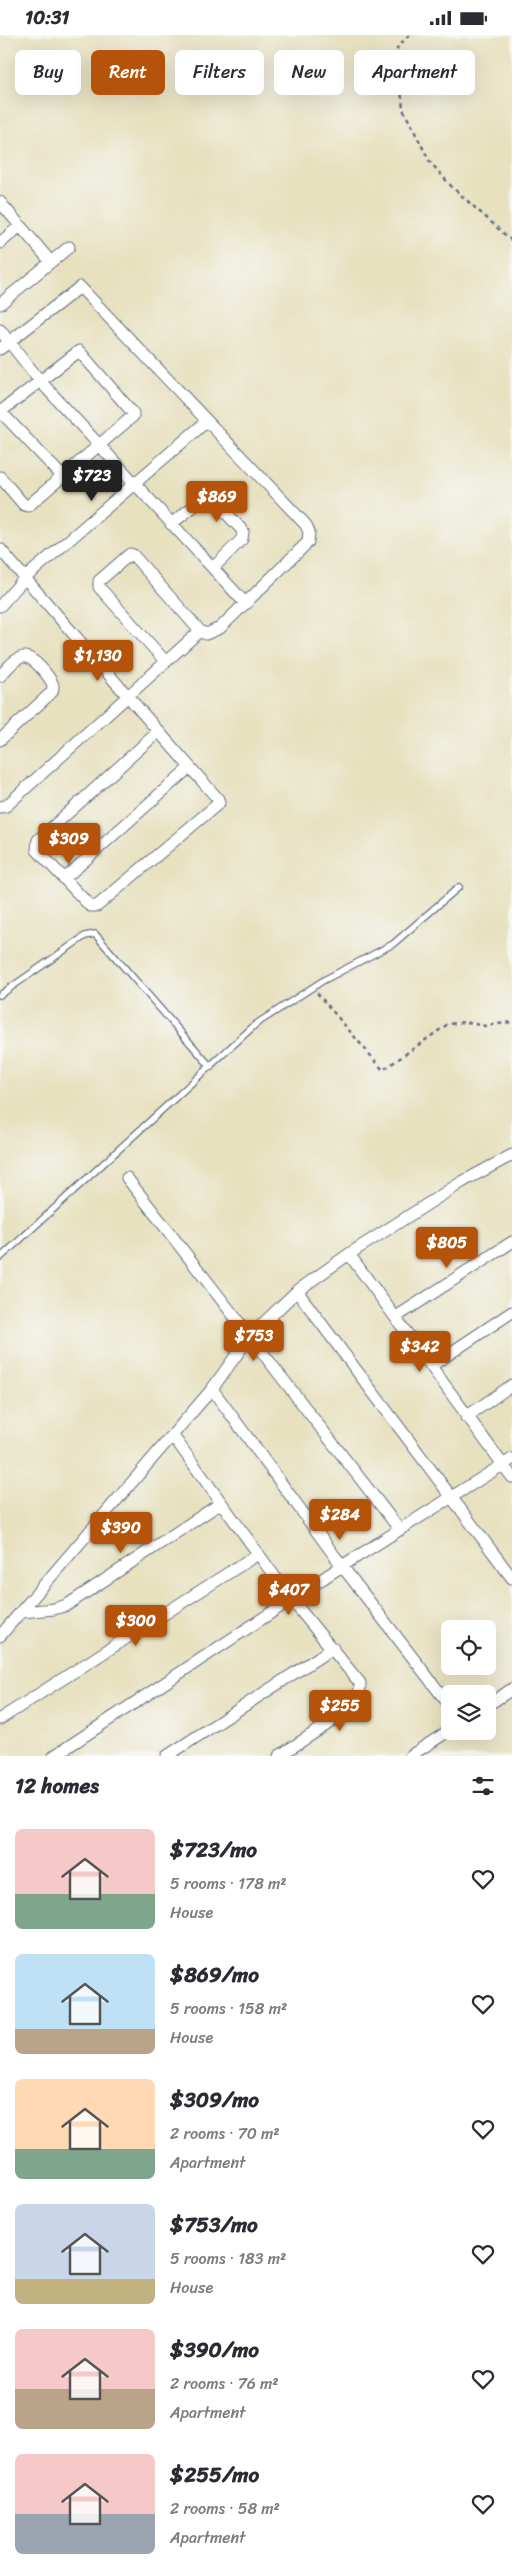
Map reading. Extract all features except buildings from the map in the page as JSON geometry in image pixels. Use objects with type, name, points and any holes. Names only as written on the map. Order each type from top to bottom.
[{"type":"street","points":[[0,202],[50,261]]},
{"type":"street","points":[[0,243],[20,226]]},
{"type":"street","points":[[0,304],[69,247]]},
{"type":"street","points":[[5,345],[80,287],[306,525],[309,532],[308,541],[246,604],[213,633],[206,634],[200,631],[133,555],[130,554],[99,581],[99,587],[165,661]]},
{"type":"street","points":[[0,330],[5,345],[246,604]]},
{"type":"street","points":[[0,477],[24,505],[28,506],[63,477],[133,416],[133,413],[81,353],[76,353],[0,412],[63,477]]},
{"type":"street","points":[[0,606],[25,578],[207,421]]},
{"type":"street","points":[[171,524],[207,496],[212,497],[243,531],[242,539],[212,568]]},
{"type":"street","points":[[0,549],[127,695],[159,731],[218,799],[218,805],[97,906],[90,905],[37,850],[38,840],[159,731]]},
{"type":"street","points":[[0,807],[6,806],[200,631]]},
{"type":"street","points":[[0,676],[19,658],[24,656],[30,658],[52,681],[53,686],[52,692],[0,740]]},
{"type":"street","points":[[64,879],[190,767]]},
{"type":"street","points":[[0,1636],[23,1612],[173,1436],[212,1389],[250,1336],[297,1291],[349,1254],[462,1182],[512,1155]]},
{"type":"street","points":[[127,1178],[400,1531]]},
{"type":"street","points":[[396,1317],[512,1242]]},
{"type":"street","points":[[349,1254],[432,1366],[466,1417],[508,1462],[512,1477]]},
{"type":"street","points":[[297,1291],[512,1578]]},
{"type":"street","points":[[432,1366],[512,1312]]},
{"type":"street","points":[[466,1417],[512,1385]]},
{"type":"street","points":[[212,1389],[342,1566],[441,1694]]},
{"type":"street","points":[[173,1436],[291,1599],[360,1683],[359,1701],[349,1710],[279,1756]]},
{"type":"street","points":[[54,1756],[291,1599],[508,1462]]},
{"type":"street","points":[[23,1612],[54,1609],[67,1605],[221,1503]]},
{"type":"street","points":[[0,1719],[258,1553]]},
{"type":"street","points":[[167,1756],[333,1648]]},
{"type":"street","points":[[496,1700],[512,1689]]},
{"type":"street","points":[[410,1756],[441,1736]]},
{"type":"lane","points":[[0,1258],[256,1024],[312,987],[393,944],[459,887]]},
{"type":"lane","points":[[0,995],[85,936],[95,934],[210,1067]]},
{"type":"path","points":[[409,35],[397,48],[402,109],[430,162],[452,187],[512,241]]},
{"type":"path","points":[[312,987],[383,1070],[448,1024],[465,1022],[485,1026],[512,1022]]}]
